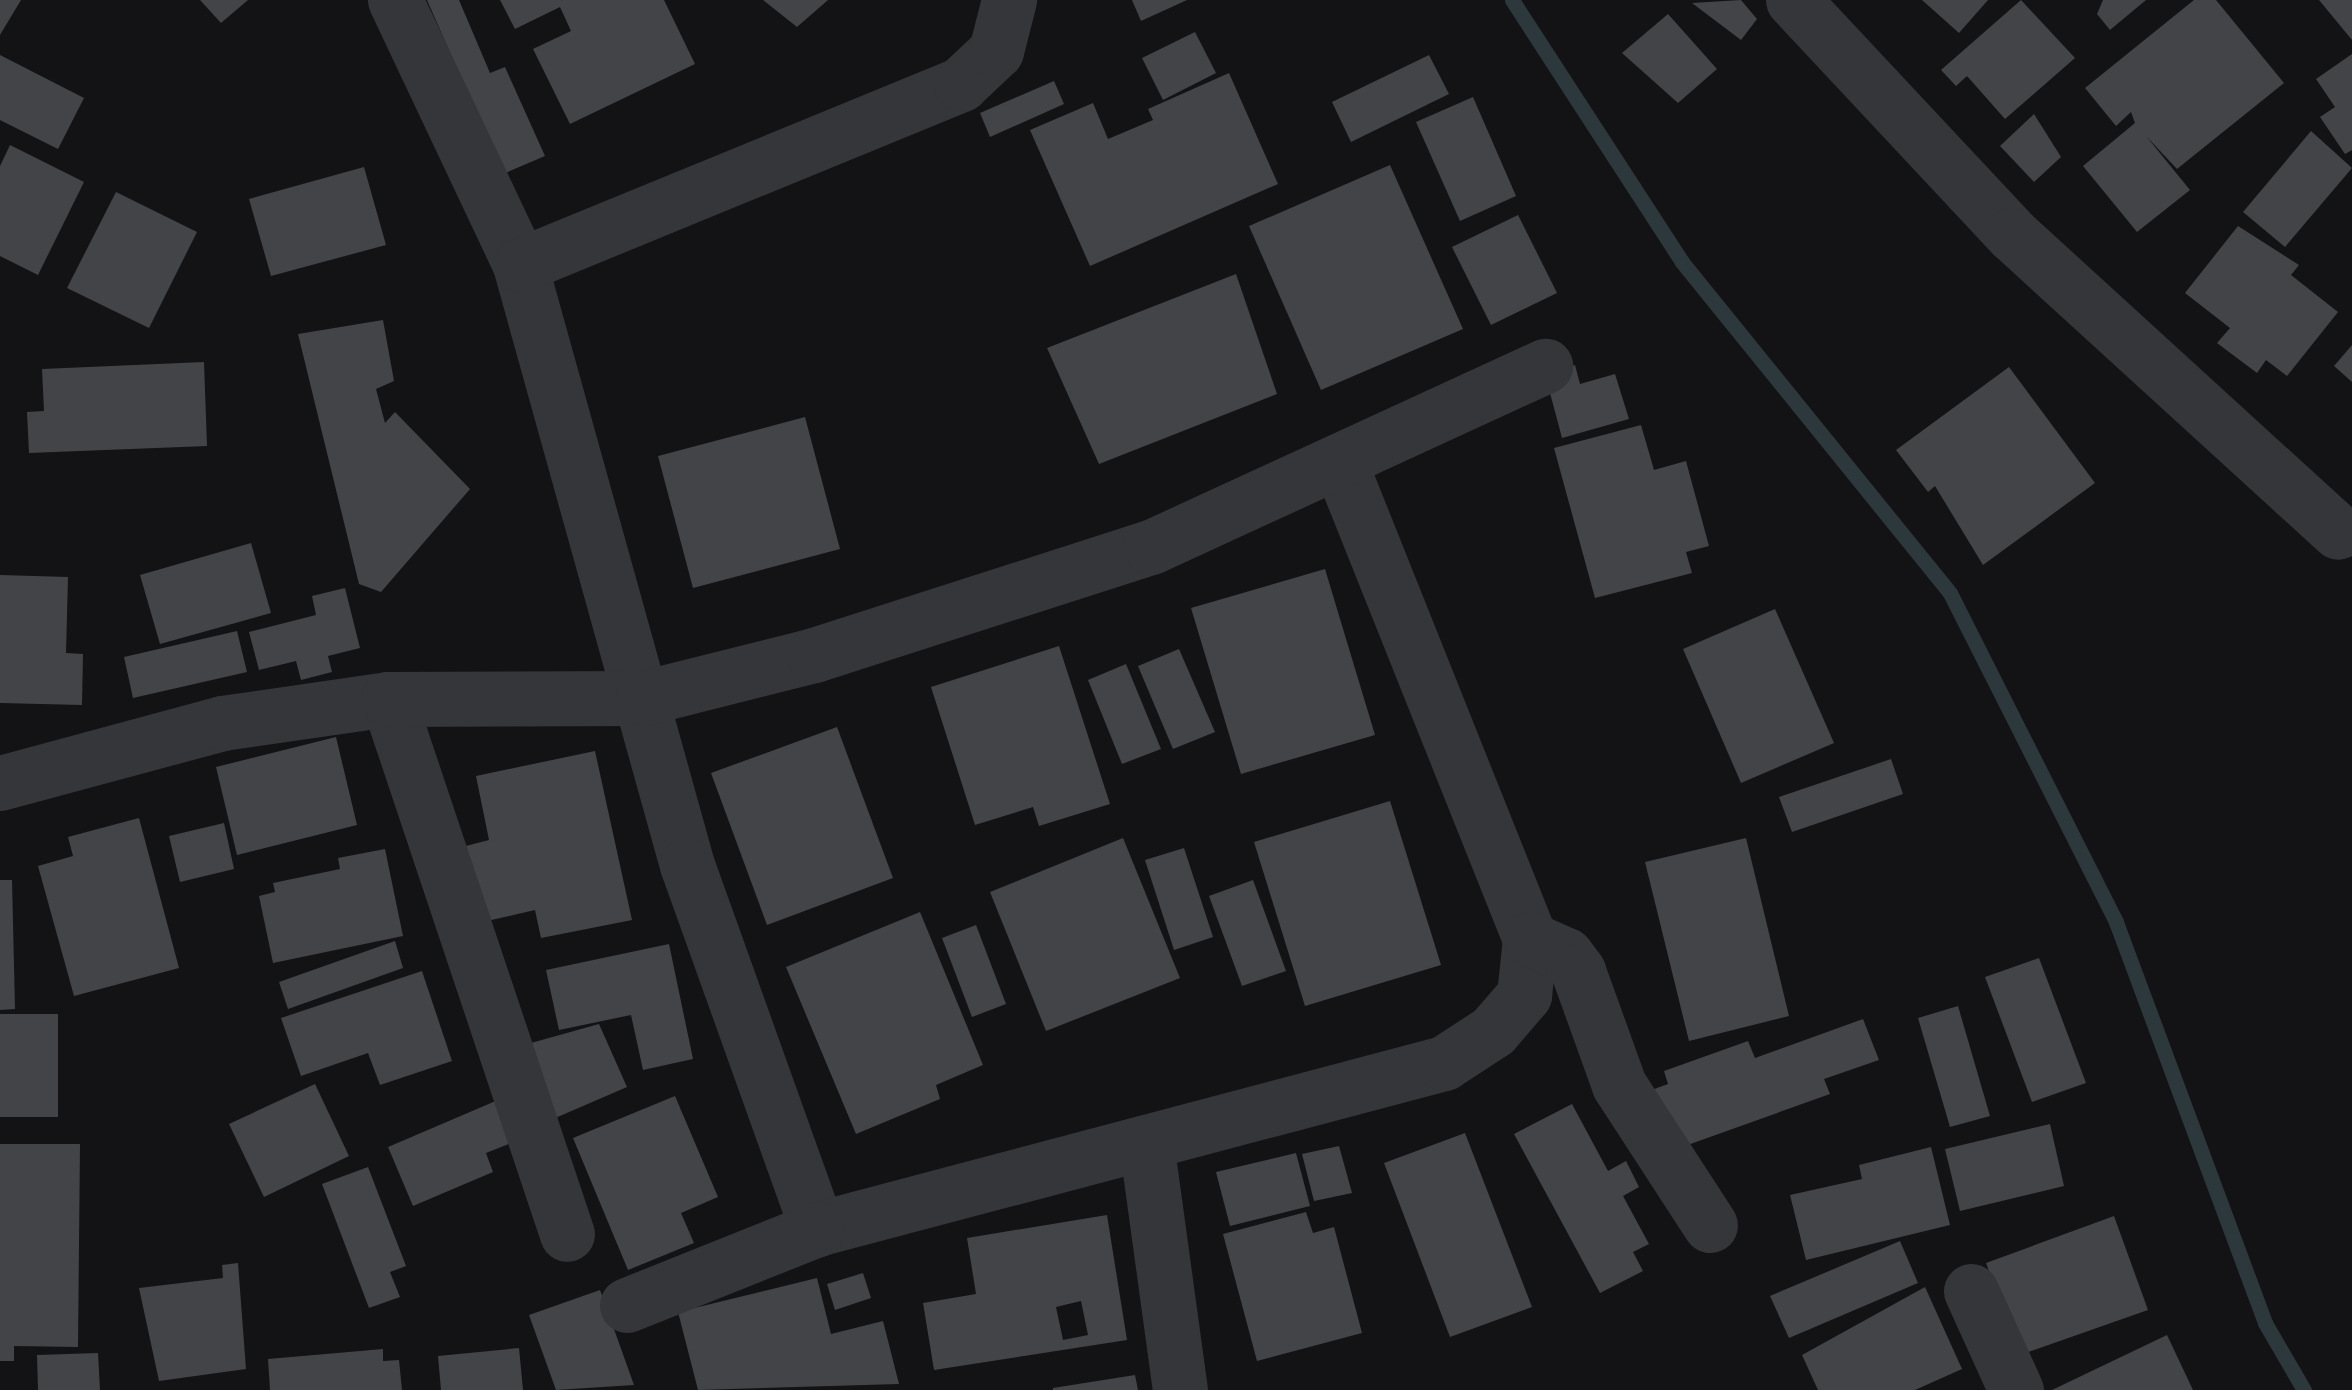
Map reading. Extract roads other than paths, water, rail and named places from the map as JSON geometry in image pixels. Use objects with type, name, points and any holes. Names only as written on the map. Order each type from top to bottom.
[{"type":"street","points":[[394,0],[520,266],[687,865],[818,1228]]},
{"type":"street","points":[[520,266],[962,84],[996,51],[1009,0]]},
{"type":"street","points":[[1793,0],[2013,235],[2338,532]]},
{"type":"street","points":[[0,782],[129,743],[388,699],[643,698],[814,656],[1152,547],[1341,466],[1545,366]]},
{"type":"street","points":[[626,1305],[818,1228],[1444,1063],[1493,1031],[1524,995],[1530,939],[1341,466]]},
{"type":"street","points":[[388,699],[566,1234]]},
{"type":"street","points":[[1530,939],[1566,955],[1578,971],[1619,1085],[1710,1225]]},
{"type":"street","points":[[1146,1142],[1180,1390]]},
{"type":"street","points":[[1970,1291],[2016,1390]]},
{"type":"waterway","points":[[1512,0],[1682,262],[1950,593],[2116,922],[2265,1323],[2304,1390]]}]
